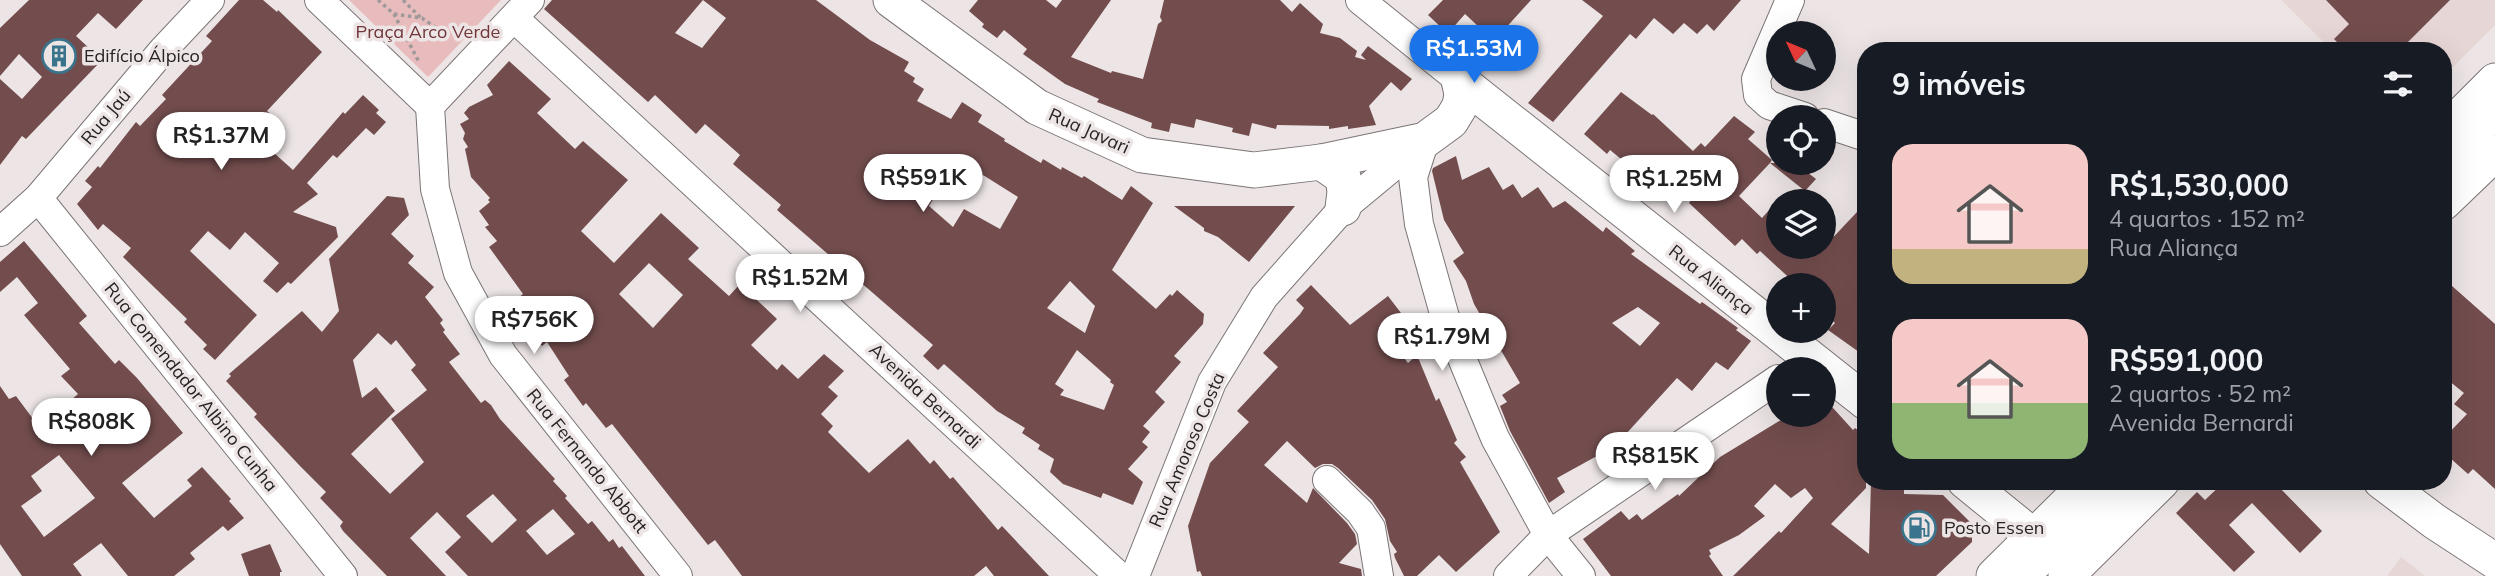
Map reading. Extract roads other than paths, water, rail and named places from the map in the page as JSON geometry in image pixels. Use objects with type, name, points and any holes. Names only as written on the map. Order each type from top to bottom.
[{"type":"main road","name":"Rua Javari","points":[[891,0],[1037,107],[1142,155],[1254,170],[1321,162],[1438,131]]},
{"type":"main road","points":[[1438,131],[1460,106],[1462,94],[1459,80]]},
{"type":"main road","name":"Rua Aliança","points":[[1459,80],[1793,357]]},
{"type":"main road","points":[[2452,186],[2466,160],[2495,81]]},
{"type":"main road","name":"Rua Amoroso Costa","points":[[1438,131],[1476,113],[1503,115]]},
{"type":"main road","points":[[1321,162],[1343,177],[1343,208]]},
{"type":"main road","name":"Rua Aliança","points":[[1836,384],[1857,397]]},
{"type":"main road","points":[[1976,490],[2034,537]]},
{"type":"main road","points":[[1994,576],[2081,490]]},
{"type":"main road","points":[[2066,576],[2153,490]]},
{"type":"main road","points":[[2393,490],[2495,561]]},
{"type":"street","name":"Rua Jaú","points":[[0,232],[38,198],[163,50],[210,0]]},
{"type":"street","points":[[319,0],[430,106],[522,9]]},
{"type":"street","name":"Rua Aliança","points":[[1360,0],[1459,80]]},
{"type":"street","points":[[1769,105],[1758,95],[1756,79],[1790,0]]},
{"type":"street","name":"Avenida Bernardi","points":[[522,9],[1119,576]]},
{"type":"street","name":"Rua Fernando Abbott","points":[[430,106],[435,189],[458,273],[503,355],[678,576]]},
{"type":"street","points":[[2466,160],[2495,116]]},
{"type":"street","points":[[1836,127],[1857,134]]},
{"type":"street","points":[[1438,131],[1413,177],[1419,224],[1445,317],[1495,438],[1548,535],[1581,576]]},
{"type":"street","name":"Rua Amoroso Costa","points":[[1135,576],[1212,382],[1264,297],[1343,208],[1438,131]]},
{"type":"street","name":"Rua Comendador Albino Cunha","points":[[38,198],[343,576]]},
{"type":"street","points":[[1508,576],[1548,535],[1766,387]]},
{"type":"street","points":[[1327,480],[1360,512],[1371,528],[1380,576]]},
{"type":"street","points":[[2026,576],[2114,490]]},
{"type":"place","name":"Edifício Álpico","points":[[59,56]]},
{"type":"place","name":"Posto Essen","points":[[1919,528]]},
{"type":"park label","name":"Praça Arco Verde","points":[[428,32]]}]
